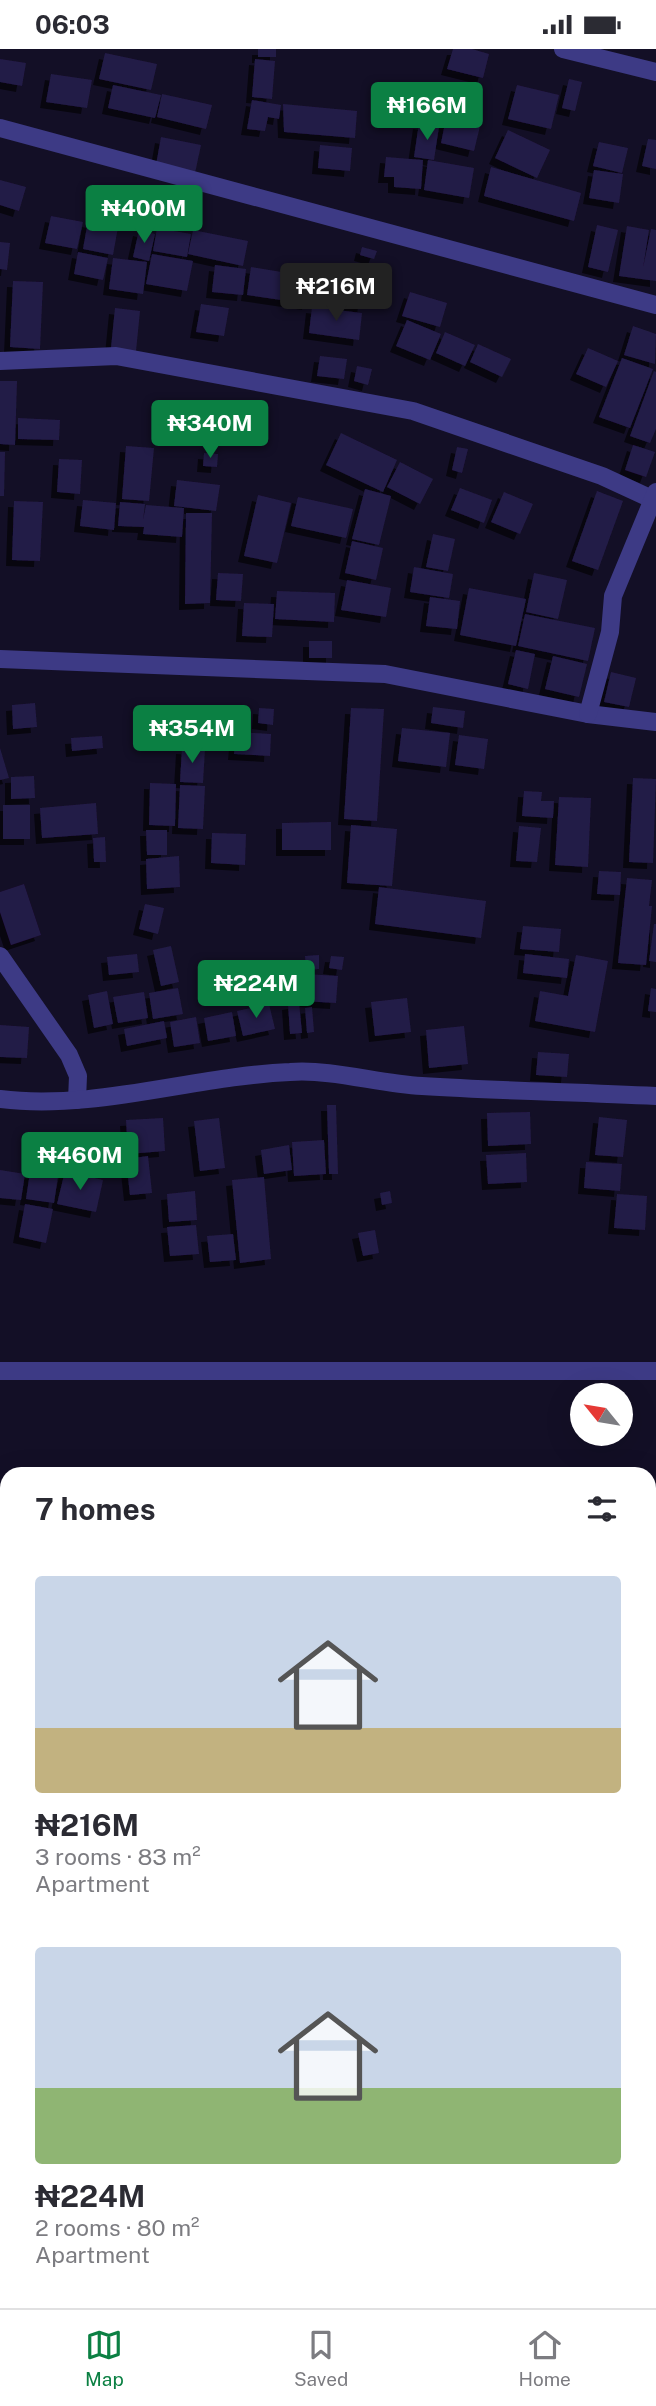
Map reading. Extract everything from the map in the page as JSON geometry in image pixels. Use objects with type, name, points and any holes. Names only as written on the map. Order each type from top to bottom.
[{"type":"street","points":[[563,49],[611,56],[656,72]]},
{"type":"street","points":[[0,128],[656,305]]},
{"type":"street","points":[[0,361],[116,356],[413,411],[602,475],[655,496],[613,596],[610,632],[588,714]]},
{"type":"street","points":[[0,659],[385,674],[588,714],[656,722]]},
{"type":"street","points":[[0,956],[69,1055],[78,1076],[77,1100]]},
{"type":"street","points":[[0,1100],[77,1100],[291,1072],[326,1073],[419,1086],[656,1096]]},
{"type":"street","points":[[0,1371],[656,1371]]},
{"type":"building","points":[[258,49],[276,49],[276,57],[258,57]]},
{"type":"building","points":[[453,49],[472,49],[489,54],[483,78],[447,69]]},
{"type":"building","points":[[105,53],[157,64],[151,90],[99,79]]},
{"type":"building","points":[[0,59],[26,63],[22,86],[0,82]]},
{"type":"building","points":[[255,59],[275,61],[272,99],[252,97]]},
{"type":"building","points":[[51,74],[92,80],[87,108],[46,102]]},
{"type":"building","points":[[569,79],[582,82],[575,111],[562,108]]},
{"type":"building","points":[[113,85],[161,95],[155,118],[108,108]]},
{"type":"building","points":[[517,85],[559,95],[551,129],[508,119]]},
{"type":"building","points":[[411,86],[447,90],[444,118],[408,113]]},
{"type":"building","points":[[162,94],[212,105],[206,129],[157,117]]},
{"type":"building","points":[[252,100],[281,105],[279,119],[268,117],[265,131],[247,129]]},
{"type":"building","points":[[283,104],[357,111],[355,138],[284,132]]},
{"type":"building","points":[[446,118],[480,126],[474,151],[441,143]]},
{"type":"building","points":[[419,123],[439,126],[434,160],[414,157]]},
{"type":"building","points":[[508,130],[550,150],[537,178],[495,158]]},
{"type":"building","points":[[161,137],[201,145],[195,173],[156,165]]},
{"type":"building","points":[[648,139],[656,140],[656,169],[642,166]]},
{"type":"building","points":[[599,142],[628,148],[622,173],[593,166]]},
{"type":"building","points":[[320,145],[352,148],[350,171],[318,168]]},
{"type":"building","points":[[386,157],[423,160],[421,189],[394,187],[394,177],[384,177]]},
{"type":"building","points":[[428,160],[474,168],[469,198],[424,190]]},
{"type":"building","points":[[491,167],[581,193],[574,221],[484,196]]},
{"type":"building","points":[[594,170],[623,174],[619,203],[589,198]]},
{"type":"building","points":[[0,180],[26,187],[19,211],[0,205]]},
{"type":"building","points":[[51,216],[83,222],[77,249],[45,243]]},
{"type":"building","points":[[88,221],[118,227],[113,255],[83,249]]},
{"type":"building","points":[[597,225],[618,230],[608,272],[588,267]]},
{"type":"building","points":[[627,226],[649,230],[643,268],[651,229],[656,230],[656,281],[619,276]]},
{"type":"building","points":[[157,228],[191,234],[187,257],[153,251]]},
{"type":"building","points":[[139,230],[155,234],[149,261],[133,257]]},
{"type":"building","points":[[193,230],[248,241],[243,266],[188,254]]},
{"type":"building","points":[[0,242],[10,243],[7,270],[0,269]]},
{"type":"building","points":[[362,247],[377,251],[374,259],[360,255]]},
{"type":"building","points":[[78,252],[108,258],[103,280],[74,274]]},
{"type":"building","points":[[152,254],[193,261],[187,291],[146,284]]},
{"type":"building","points":[[113,258],[147,262],[143,294],[109,289]]},
{"type":"building","points":[[215,265],[246,269],[243,295],[212,292]]},
{"type":"building","points":[[328,266],[369,272],[363,308],[323,302]]},
{"type":"building","points":[[251,267],[312,277],[308,304],[247,295]]},
{"type":"building","points":[[13,281],[43,282],[40,349],[10,347]]},
{"type":"building","points":[[410,292],[447,303],[440,327],[402,316]]},
{"type":"building","points":[[201,304],[229,308],[224,336],[196,332]]},
{"type":"building","points":[[312,307],[362,313],[359,340],[309,333]]},
{"type":"building","points":[[115,308],[140,311],[136,351],[111,348]]},
{"type":"building","points":[[407,320],[441,334],[430,360],[396,346]]},
{"type":"building","points":[[633,326],[656,334],[655,364],[624,355]]},
{"type":"building","points":[[445,332],[475,345],[465,366],[436,353]]},
{"type":"building","points":[[478,344],[511,359],[502,377],[470,362]]},
{"type":"building","points":[[588,348],[618,361],[606,387],[576,374]]},
{"type":"building","points":[[320,356],[347,359],[344,379],[317,376]]},
{"type":"building","points":[[622,358],[653,369],[630,428],[599,417]]},
{"type":"building","points":[[357,366],[372,369],[368,385],[354,381]]},
{"type":"building","points":[[654,371],[656,429],[650,443],[630,436]]},
{"type":"building","points":[[0,381],[17,381],[15,445],[0,444]]},
{"type":"building","points":[[18,418],[60,420],[59,440],[18,439]]},
{"type":"building","points":[[341,433],[397,460],[383,492],[326,465]]},
{"type":"building","points":[[633,445],[655,452],[646,477],[625,470]]},
{"type":"building","points":[[126,446],[154,448],[149,501],[122,499]]},
{"type":"building","points":[[457,447],[468,449],[462,473],[452,470]]},
{"type":"building","points":[[0,452],[5,452],[4,496],[0,496]]},
{"type":"building","points":[[204,453],[218,454],[217,467],[203,466]]},
{"type":"building","points":[[59,459],[82,460],[80,494],[57,492]]},
{"type":"building","points":[[400,462],[433,479],[420,504],[387,487]]},
{"type":"building","points":[[177,480],[220,485],[216,511],[174,506]]},
{"type":"building","points":[[460,488],[492,500],[484,523],[451,510]]},
{"type":"building","points":[[365,489],[391,496],[379,545],[352,539]]},
{"type":"building","points":[[597,491],[623,501],[598,570],[572,561]]},
{"type":"building","points":[[504,492],[533,504],[520,534],[491,522]]},
{"type":"building","points":[[258,495],[291,503],[277,563],[244,556]]},
{"type":"building","points":[[298,497],[353,509],[346,538],[291,526]]},
{"type":"building","points":[[83,500],[116,503],[114,530],[80,526]]},
{"type":"building","points":[[14,501],[43,502],[40,561],[12,560]]},
{"type":"building","points":[[120,502],[145,504],[143,520],[146,505],[184,508],[182,537],[143,534],[144,527],[118,526]]},
{"type":"building","points":[[186,513],[212,513],[210,603],[185,604]]},
{"type":"building","points":[[433,534],[455,539],[448,571],[426,567]]},
{"type":"building","points":[[352,541],[383,548],[376,580],[345,573]]},
{"type":"building","points":[[414,567],[453,574],[449,598],[410,592]]},
{"type":"building","points":[[218,573],[243,574],[241,601],[216,600]]},
{"type":"building","points":[[534,573],[567,580],[558,619],[526,612]]},
{"type":"building","points":[[347,580],[391,588],[386,617],[341,610]]},
{"type":"building","points":[[469,588],[526,599],[516,646],[460,635]]},
{"type":"building","points":[[277,591],[335,593],[334,622],[275,619]]},
{"type":"building","points":[[430,597],[460,601],[457,629],[426,626]]},
{"type":"building","points":[[244,603],[274,604],[272,637],[242,636]]},
{"type":"building","points":[[525,614],[595,628],[588,661],[518,646]]},
{"type":"building","points":[[309,641],[332,641],[332,658],[309,658]]},
{"type":"building","points":[[516,650],[535,654],[528,689],[508,684]]},
{"type":"building","points":[[553,656],[587,664],[579,697],[545,689]]},
{"type":"building","points":[[611,672],[636,678],[629,707],[604,702]]},
{"type":"building","points":[[35,703],[37,727],[13,729],[12,705]]},
{"type":"building","points":[[433,707],[465,711],[463,728],[431,723]]},
{"type":"building","points":[[259,708],[274,709],[273,725],[258,723]]},
{"type":"building","points":[[351,708],[384,709],[377,821],[344,819]]},
{"type":"building","points":[[402,728],[450,733],[446,767],[398,761]]},
{"type":"building","points":[[236,732],[271,734],[270,756],[234,754]]},
{"type":"building","points":[[459,735],[488,739],[484,769],[455,765]]},
{"type":"building","points":[[102,736],[103,748],[72,751],[71,738]]},
{"type":"building","points":[[0,748],[9,778],[0,780]]},
{"type":"building","points":[[182,748],[205,749],[203,783],[180,782]]},
{"type":"building","points":[[34,776],[35,798],[11,799],[11,777]]},
{"type":"building","points":[[633,778],[656,779],[653,863],[629,862]]},
{"type":"building","points":[[150,783],[176,784],[175,826],[149,825]]},
{"type":"building","points":[[180,785],[205,786],[203,829],[178,828]]},
{"type":"building","points":[[524,791],[542,792],[541,801],[554,801],[553,818],[522,816]]},
{"type":"building","points":[[559,797],[591,798],[588,867],[555,865]]},
{"type":"building","points":[[96,803],[98,834],[42,838],[40,808]]},
{"type":"building","points":[[3,805],[30,805],[30,839],[3,839]]},
{"type":"building","points":[[331,822],[331,850],[282,850],[282,823]]},
{"type":"building","points":[[351,825],[397,829],[392,886],[347,883]]},
{"type":"building","points":[[519,826],[541,828],[537,862],[516,861]]},
{"type":"building","points":[[146,830],[167,830],[167,855],[147,855]]},
{"type":"building","points":[[212,833],[246,834],[245,865],[211,863]]},
{"type":"building","points":[[105,837],[106,862],[94,862],[93,838]]},
{"type":"building","points":[[179,856],[180,887],[147,889],[146,859]]},
{"type":"building","points":[[599,871],[621,872],[620,895],[597,894]]},
{"type":"building","points":[[627,878],[652,880],[646,965],[618,963]]},
{"type":"building","points":[[24,884],[41,935],[11,945],[0,912],[0,892]]},
{"type":"building","points":[[379,887],[486,901],[481,938],[375,924]]},
{"type":"building","points":[[145,904],[164,908],[158,934],[139,929]]},
{"type":"building","points":[[656,924],[656,962],[649,961]]},
{"type":"building","points":[[523,926],[561,929],[559,952],[520,949]]},
{"type":"building","points":[[171,946],[179,982],[161,986],[153,950]]},
{"type":"building","points":[[137,954],[139,972],[109,975],[107,957]]},
{"type":"building","points":[[525,954],[569,959],[567,978],[523,973]]},
{"type":"building","points":[[319,955],[319,969],[306,970],[305,956]]},
{"type":"building","points":[[576,955],[608,961],[595,1032],[535,1021],[540,991],[568,996]]},
{"type":"building","points":[[331,956],[344,957],[342,970],[329,968]]},
{"type":"building","points":[[306,974],[338,976],[336,1003],[303,1001]]},
{"type":"building","points":[[178,988],[183,1014],[153,1019],[149,993]]},
{"type":"building","points":[[651,988],[656,989],[656,1012],[648,1011]]},
{"type":"building","points":[[107,991],[113,1024],[94,1028],[88,995]]},
{"type":"building","points":[[144,992],[148,1018],[118,1023],[113,997]]},
{"type":"building","points":[[407,998],[411,1032],[375,1036],[371,1002]]},
{"type":"building","points":[[299,1002],[302,1033],[290,1034],[288,1004]]},
{"type":"building","points":[[269,1004],[275,1029],[243,1036],[237,1011]]},
{"type":"building","points":[[312,1007],[314,1032],[307,1033],[305,1008]]},
{"type":"building","points":[[232,1012],[236,1036],[208,1041],[204,1018]]},
{"type":"building","points":[[196,1017],[200,1043],[174,1047],[170,1022]]},
{"type":"building","points":[[164,1021],[167,1038],[127,1046],[124,1029]]},
{"type":"building","points":[[0,1025],[29,1027],[27,1058],[0,1057]]},
{"type":"building","points":[[464,1026],[468,1064],[429,1068],[426,1030]]},
{"type":"building","points":[[538,1052],[569,1054],[567,1077],[536,1075]]},
{"type":"building","points":[[327,1105],[336,1105],[338,1174],[329,1174]]},
{"type":"building","points":[[530,1112],[531,1144],[488,1146],[487,1113]]},
{"type":"building","points":[[599,1117],[627,1120],[623,1157],[595,1155]]},
{"type":"building","points":[[163,1118],[165,1151],[128,1154],[126,1120]]},
{"type":"building","points":[[219,1118],[225,1168],[200,1171],[194,1121]]},
{"type":"building","points":[[324,1140],[326,1174],[294,1176],[292,1142]]},
{"type":"building","points":[[289,1145],[292,1170],[264,1174],[261,1150]]},
{"type":"building","points":[[526,1153],[527,1182],[488,1184],[486,1155]]},
{"type":"building","points":[[148,1156],[152,1193],[130,1195],[126,1159]]},
{"type":"building","points":[[586,1162],[622,1164],[620,1191],[584,1188]]},
{"type":"building","points":[[0,1170],[25,1174],[21,1200],[0,1198]]},
{"type":"building","points":[[65,1171],[103,1180],[96,1212],[57,1204]]},
{"type":"building","points":[[30,1172],[58,1176],[54,1203],[26,1199]]},
{"type":"building","points":[[264,1177],[271,1259],[240,1263],[232,1180]]},
{"type":"building","points":[[195,1191],[197,1220],[169,1222],[167,1194]]},
{"type":"building","points":[[390,1191],[392,1203],[382,1205],[380,1193]]},
{"type":"building","points":[[617,1194],[647,1196],[645,1230],[614,1228]]},
{"type":"building","points":[[25,1204],[53,1209],[46,1243],[19,1237]]},
{"type":"building","points":[[196,1225],[199,1254],[170,1256],[167,1227]]},
{"type":"building","points":[[375,1230],[379,1253],[363,1256],[358,1233]]},
{"type":"building","points":[[233,1234],[236,1260],[210,1262],[207,1236]]}]
